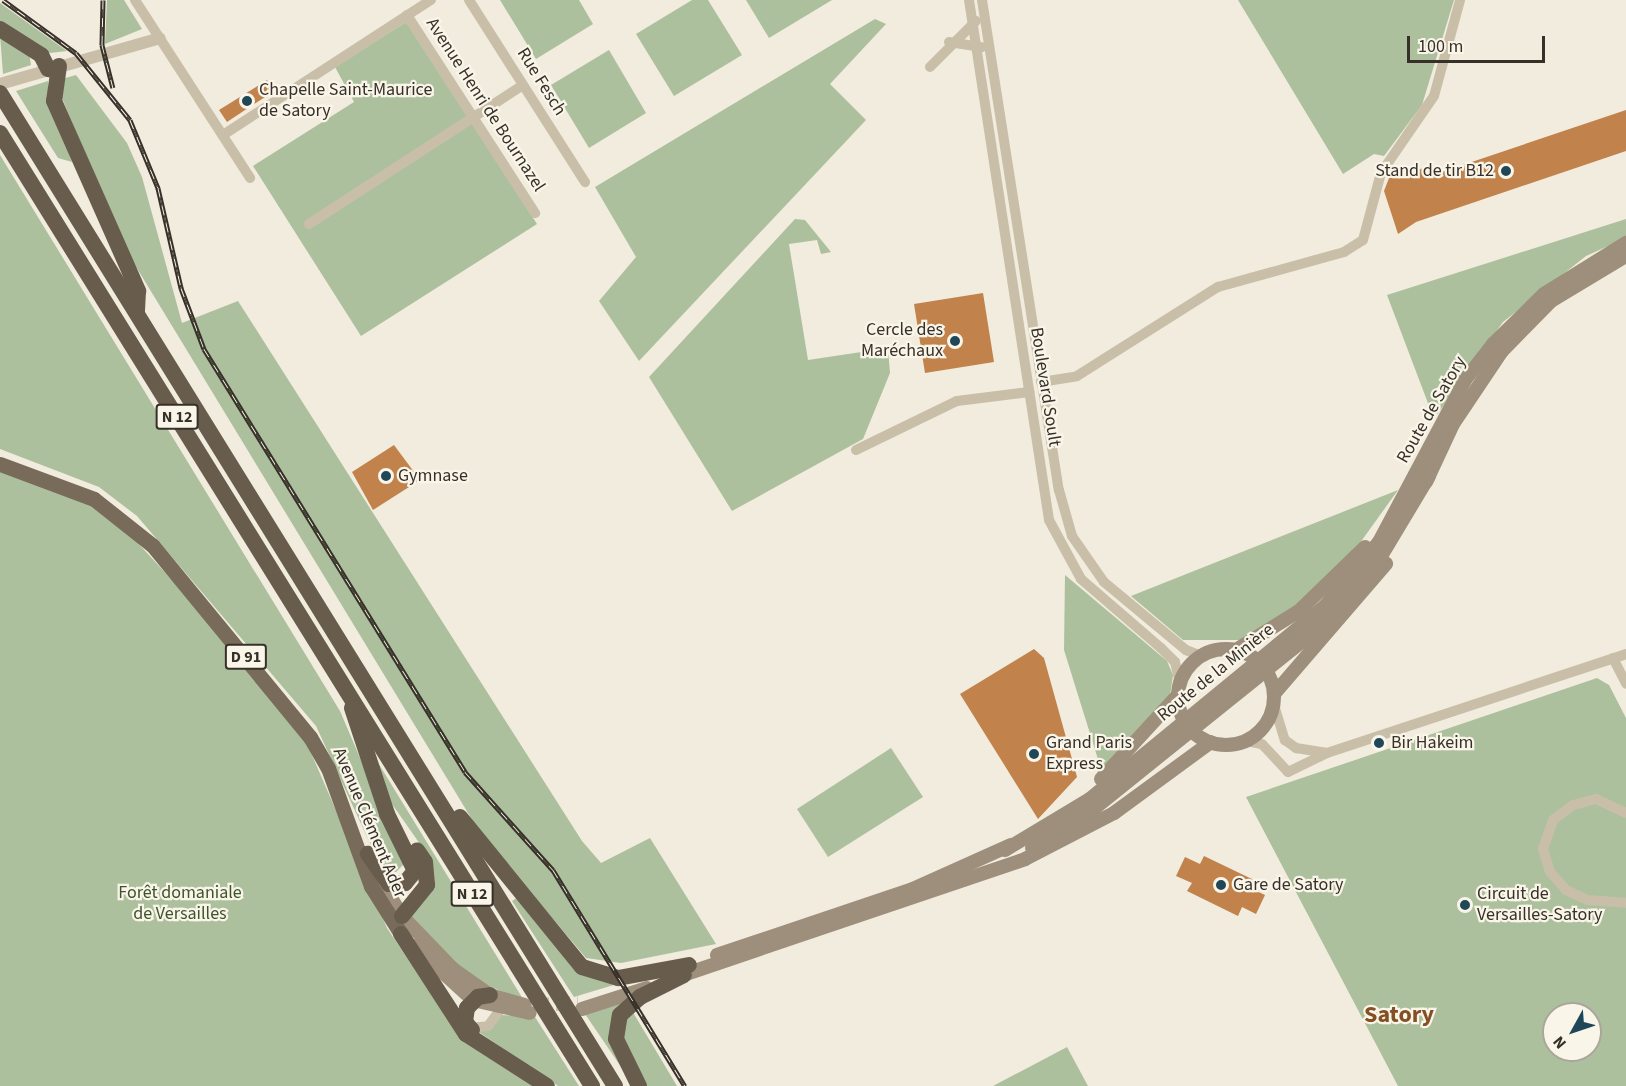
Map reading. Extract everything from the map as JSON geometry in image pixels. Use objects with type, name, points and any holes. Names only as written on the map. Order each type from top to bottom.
[{"type":"highway","points":[[0,29],[41,55],[54,68],[54,101],[138,291],[137,311]]},
{"type":"highway","name":"N 12","points":[[0,93],[615,1086]]},
{"type":"highway","name":"N 12","points":[[0,133],[592,1086]]},
{"type":"highway","points":[[352,702],[351,720],[415,871],[405,884],[389,884],[368,854]]},
{"type":"highway","points":[[434,795],[452,806],[582,967],[618,978],[686,970]]},
{"type":"highway","points":[[382,797],[428,874],[427,885],[402,916]]},
{"type":"highway","points":[[401,934],[466,1034],[547,1086]]},
{"type":"highway","points":[[639,1086],[616,1039],[620,1015],[640,997],[686,970]]},
{"type":"highway","points":[[482,997],[464,1014],[470,1028],[499,1054]]},
{"type":"main road","name":"Route de Satory","points":[[1411,485],[1465,380],[1493,344],[1544,294],[1626,243]]},
{"type":"main road","name":"Route de Satory","points":[[1429,476],[1453,424],[1502,351],[1551,302],[1626,256]]},
{"type":"main road","name":"Avenue Clément Ader","points":[[0,455],[97,491],[128,509],[156,537],[318,733],[368,854],[402,916],[482,997],[528,1009],[500,1010],[482,997],[401,934],[371,886],[328,768],[310,737],[153,546],[94,499],[0,464]]},
{"type":"main road","points":[[580,1006],[1006,864],[1060,843],[1114,813],[1208,741],[1246,741],[1264,726],[1274,695],[1377,579],[1413,518],[1429,476]]},
{"type":"main road","name":"Route de la Minière","points":[[1006,864],[1096,807],[1181,740],[1348,598],[1377,563],[1429,476]]},
{"type":"main road","points":[[686,970],[913,889],[1005,849],[1107,774],[1179,689],[1202,656],[1240,651],[1278,627],[1332,582],[1411,485]]},
{"type":"main road","name":"Route de la Minière","points":[[1005,849],[1090,799],[1313,618],[1370,554],[1411,485]]},
{"type":"main road","points":[[1240,651],[1263,666],[1274,695]]},
{"type":"main road","points":[[1179,689],[1180,710],[1208,741]]},
{"type":"main road","points":[[401,934],[402,916]]},
{"type":"street","points":[[135,0],[250,178]]},
{"type":"street","points":[[223,135],[431,0]]},
{"type":"street","name":"Rue Fesch","points":[[469,0],[585,182]]},
{"type":"street","name":"Boulevard Soult","points":[[969,0],[1029,392],[1056,538],[1097,596],[1175,663],[1179,689]]},
{"type":"street","name":"Boulevard Soult","points":[[982,0],[1059,490],[1086,562],[1168,636],[1202,656]]},
{"type":"street","points":[[1041,382],[1077,376],[1218,287],[1344,252],[1363,240],[1381,173],[1434,96],[1460,0]]},
{"type":"street","name":"Avenue Henri de Bournazel","points":[[407,15],[535,213]]},
{"type":"street","points":[[930,67],[950,42],[973,22],[985,19]]},
{"type":"street","points":[[0,84],[160,38]]},
{"type":"street","points":[[950,42],[976,47],[989,43]]},
{"type":"street","points":[[309,224],[523,85]]},
{"type":"street","points":[[855,450],[957,401],[1029,392]]},
{"type":"street","points":[[1288,772],[1327,753],[1626,654]]},
{"type":"street","points":[[1613,658],[1626,684]]},
{"type":"street","points":[[1274,695],[1279,730],[1292,747],[1327,753]]},
{"type":"street","points":[[1246,741],[1262,744],[1288,772]]},
{"type":"street","points":[[1288,772],[1292,747]]},
{"type":"street","points":[[1626,813],[1596,799],[1573,805],[1553,820],[1543,849],[1550,872],[1566,890],[1587,900],[1626,903]]},
{"type":"street","points":[[470,1028],[488,1026],[500,1010]]},
{"type":"green space","points":[[107,0],[124,0],[142,29],[105,44]]},
{"type":"green space","points":[[500,0],[579,0],[593,24],[536,59]]},
{"type":"green space","points":[[692,0],[708,0],[742,55],[674,96],[636,34]]},
{"type":"green space","points":[[746,0],[832,0],[769,38]]},
{"type":"green space","points":[[1238,0],[1454,0],[1422,105],[1384,156],[1374,154],[1343,174]]},
{"type":"green space","points":[[0,3],[67,51],[50,53],[0,21]]},
{"type":"green space","points":[[875,19],[886,24],[830,84],[866,120],[639,361],[599,301],[636,257],[595,187]]},
{"type":"green space","points":[[406,22],[537,224],[361,336],[253,166],[354,102],[335,67]]},
{"type":"green space","points":[[0,35],[29,52],[31,65],[3,74]]},
{"type":"green space","points":[[609,50],[646,113],[589,148],[551,85]]},
{"type":"green space","points":[[76,75],[127,143],[142,177],[182,323],[238,301],[582,841],[601,863],[650,838],[716,944],[621,963],[586,958],[479,831],[121,242],[60,93],[62,79]]},
{"type":"green space","points":[[48,81],[48,90],[72,162],[58,158],[16,91]]},
{"type":"green space","points":[[0,155],[340,711],[405,863],[396,872],[389,872],[374,852],[316,726],[137,516],[99,487],[0,449]]},
{"type":"green space","points":[[795,219],[805,220],[831,252],[821,254],[817,240],[789,244],[808,360],[888,348],[890,373],[863,439],[732,511],[649,377]]},
{"type":"green space","points":[[1626,219],[1626,238],[1586,256],[1503,322],[1434,419],[1387,295]]},
{"type":"green space","name":"Forêt domaniale de Versailles","points":[[0,471],[90,503],[123,527],[209,620],[305,739],[387,928],[444,1013],[533,1086],[0,1086]]},
{"type":"green space","points":[[1398,490],[1352,554],[1292,611],[1247,640],[1183,640],[1131,596]]},
{"type":"green space","points":[[1065,575],[1167,661],[1173,675],[1170,696],[1102,772],[1064,650]]},
{"type":"green space","name":"Circuit de Versailles-Satory","points":[[1597,678],[1609,685],[1626,718],[1626,1086],[1398,1086],[1246,797]]},
{"type":"green space","points":[[369,748],[523,999],[472,980],[404,915],[417,902],[427,854],[385,794]]},
{"type":"green space","points":[[891,748],[923,797],[828,857],[797,809]]},
{"type":"green space","points":[[518,897],[572,961],[617,984],[574,997],[512,901]]},
{"type":"green space","points":[[625,998],[616,1009],[634,1086],[583,1011]]},
{"type":"green space","points":[[631,1009],[677,1086],[647,1086],[624,1047],[622,1027]]},
{"type":"green space","points":[[501,1015],[535,1017],[579,1086],[558,1086],[479,1032]]},
{"type":"green space","points":[[1067,1047],[1088,1086],[993,1086]]},
{"type":"building","name":"Chapelle Saint-Maurice de Satory","points":[[267,80],[274,91],[227,122],[219,110]]},
{"type":"building","name":"Stand de tir B12","points":[[1626,110],[1626,151],[1416,222],[1398,234],[1384,191],[1389,178],[1431,166],[1433,175]]},
{"type":"building","name":"Cercle des Maréchaux","points":[[983,293],[994,362],[925,373],[914,304]]},
{"type":"building","name":"Gymnase","points":[[394,445],[420,480],[373,510],[352,472]]},
{"type":"building","name":"Grand Paris Express","points":[[1034,649],[1044,658],[1077,777],[1038,819],[960,694]]},
{"type":"building","name":"Gare de Satory","points":[[1204,856],[1254,880],[1250,888],[1265,895],[1256,914],[1242,907],[1238,916],[1187,891],[1192,883],[1176,876],[1185,857],[1200,864]]},
{"type":"tunnel","points":[[535,1005],[578,1003]]},
{"type":"railway","points":[[3,0],[76,53],[130,120],[158,188],[181,288],[204,349],[465,772],[553,870],[685,1086]]},
{"type":"railway","points":[[103,0],[102,45],[113,88]]},
{"type":"place","name":"Chapelle Saint-Maurice de Satory","points":[[247,101]]},
{"type":"place","name":"Stand de tir B12","points":[[1506,171]]},
{"type":"place","name":"Cercle des Maréchaux","points":[[955,341]]},
{"type":"place","name":"Gymnase","points":[[386,476]]},
{"type":"place","name":"Bir Hakeim","points":[[1379,743]]},
{"type":"place","name":"Grand Paris Express","points":[[1034,754]]},
{"type":"place","name":"Gare de Satory","points":[[1221,885]]},
{"type":"place","name":"Circuit de Versailles-Satory","points":[[1465,905]]},
{"type":"district","name":"Satory","points":[[1399,1015]]}]
